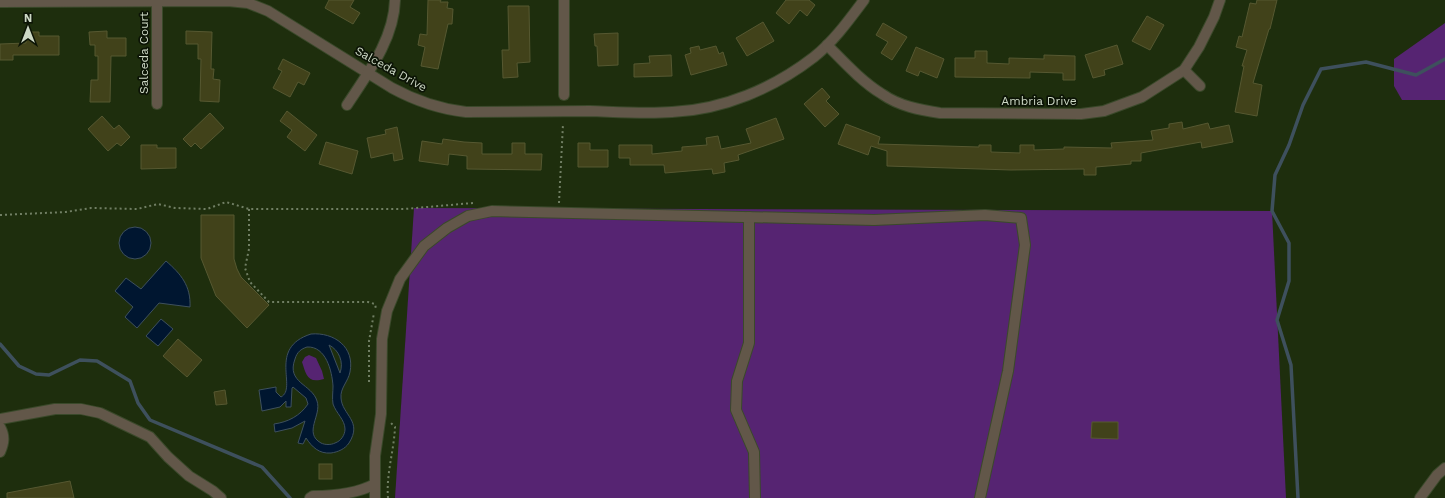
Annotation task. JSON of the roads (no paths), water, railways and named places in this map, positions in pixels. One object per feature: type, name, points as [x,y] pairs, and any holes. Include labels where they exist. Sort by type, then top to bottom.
[{"type":"street","points":[[347,105],[368,73],[387,39],[392,25],[395,0]]},
{"type":"street","points":[[564,0],[564,95]]},
{"type":"street","name":"Salceda Drive","points":[[0,2],[228,1],[248,3],[268,11],[409,97],[446,110],[466,112],[673,112],[724,104],[746,96],[768,85],[814,57],[849,21],[864,0]]},
{"type":"street","name":"Ambria Drive","points":[[827,45],[868,84],[883,95],[902,104],[921,110],[940,113],[1081,114],[1104,111],[1142,97],[1184,70],[1202,41],[1214,17],[1220,0]]},
{"type":"street","name":"Salceda Court","points":[[157,1],[157,104]]},
{"type":"street","points":[[1184,70],[1200,86]]},
{"type":"street","points":[[375,498],[375,456],[380,418],[382,339],[387,311],[400,279],[424,246],[447,228],[468,216],[492,211],[874,220],[985,215],[1021,218],[1025,245],[1008,371],[980,498]]},
{"type":"street","points":[[749,217],[749,343],[737,381],[736,410],[754,452],[756,498]]},
{"type":"street","points":[[0,419],[55,409],[80,409],[100,413],[150,437],[168,457],[189,476],[213,491],[221,498]]},
{"type":"street","points":[[0,427],[3,435],[3,445],[0,452]]},
{"type":"street","points":[[1420,498],[1436,475],[1445,468]]},
{"type":"street","points":[[310,498],[313,496],[334,496],[367,488],[375,484]]},
{"type":"water","points":[[132,227],[138,227],[148,234],[151,243],[150,249],[144,256],[138,259],[132,259],[122,252],[119,246],[119,240],[126,230]]},
{"type":"water","points":[[166,261],[184,281],[189,293],[190,307],[159,303],[137,328],[125,317],[133,307],[115,291],[126,278],[141,289]]},
{"type":"water","points":[[161,319],[173,329],[158,346],[146,336]]},
{"type":"water","points":[[311,334],[328,336],[341,343],[346,348],[349,355],[351,363],[350,372],[342,391],[341,398],[342,404],[351,419],[354,429],[349,443],[339,451],[327,453],[319,451],[313,447],[306,438],[303,444],[298,443],[305,421],[292,428],[275,432],[274,424],[293,418],[308,404],[306,398],[293,387],[291,407],[286,407],[286,401],[280,407],[262,411],[259,390],[276,387],[276,392],[281,397],[285,392],[287,385],[287,358],[290,348],[298,340]],"holes":[[[329,345],[336,350],[340,357],[340,373]],[[307,347],[314,348],[319,351],[327,360],[333,386],[333,404],[345,426],[345,431],[342,438],[332,444],[321,443],[313,434],[318,406],[317,401],[314,395],[301,383],[294,373],[293,367],[297,354]]]},
{"type":"waterway","points":[[1298,498],[1291,365],[1277,320],[1289,281],[1289,243],[1272,211],[1275,175],[1289,145],[1303,105],[1321,69],[1366,62],[1416,75],[1445,59]]},
{"type":"waterway","points":[[0,344],[19,366],[36,374],[49,375],[80,360],[97,361],[130,381],[138,403],[150,420],[262,467],[290,498]]}]
